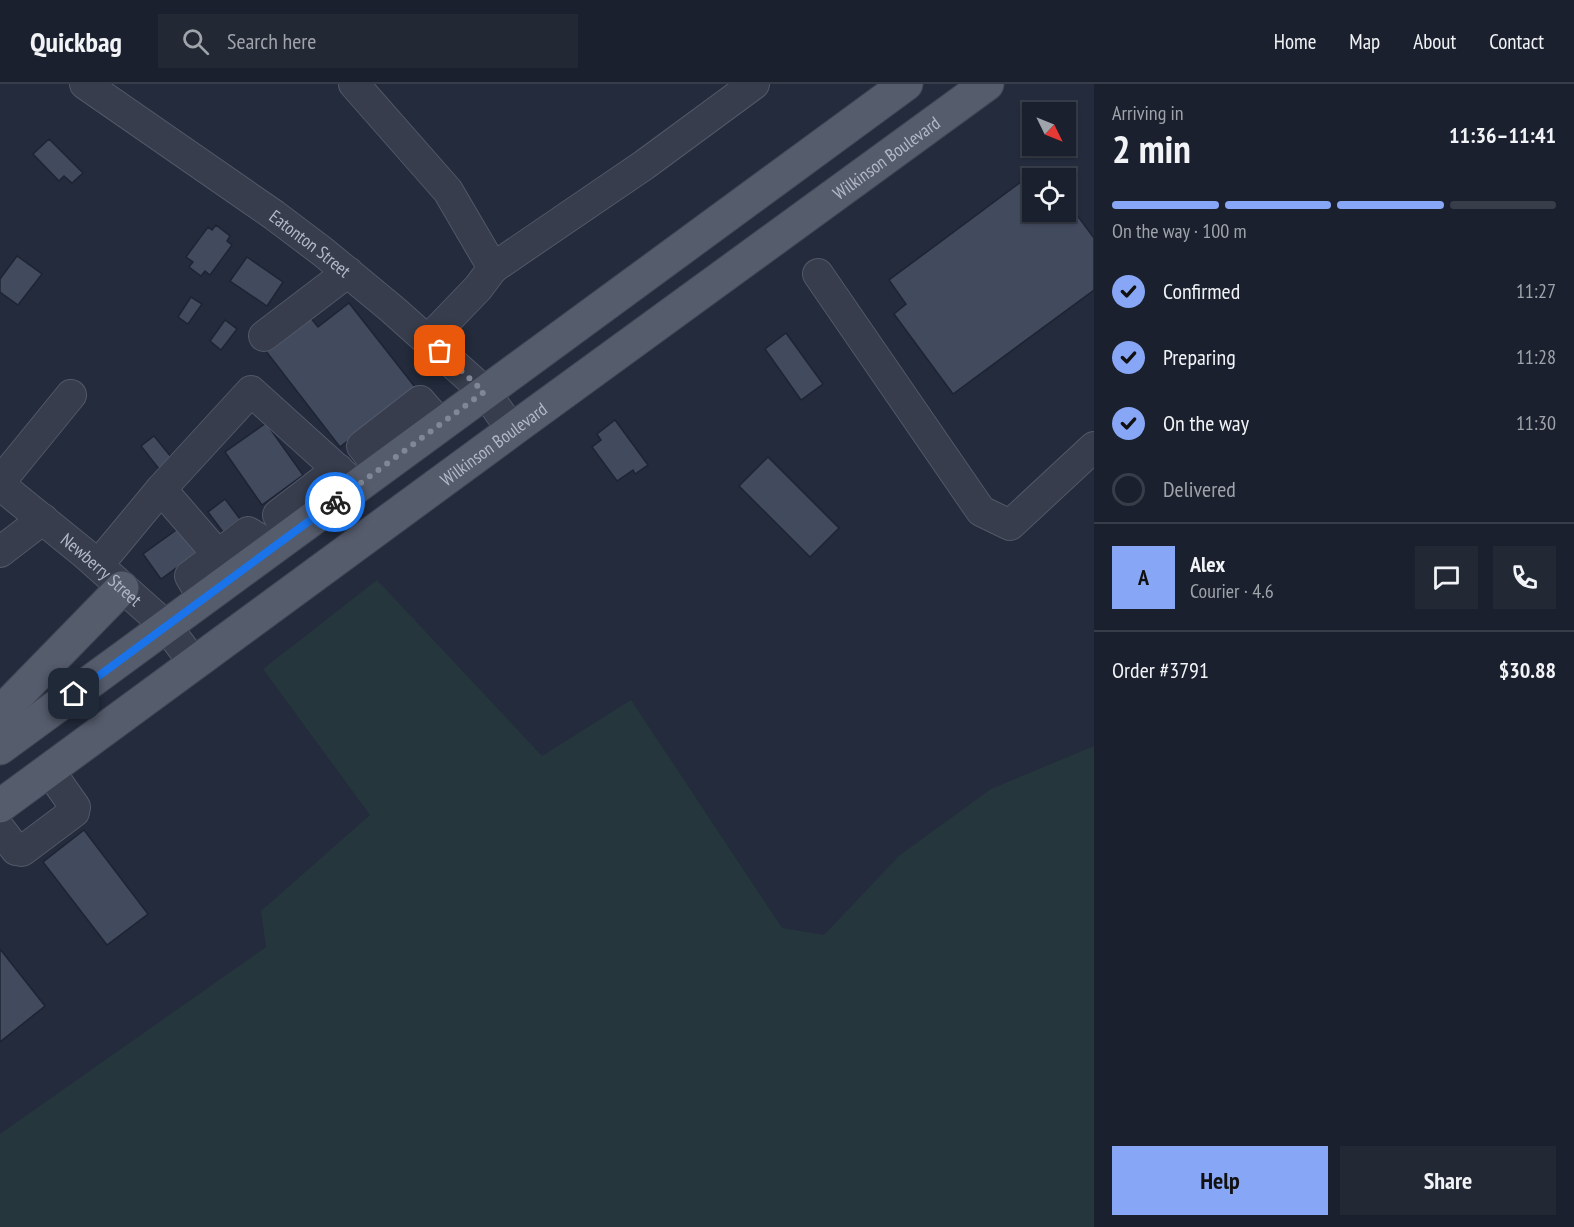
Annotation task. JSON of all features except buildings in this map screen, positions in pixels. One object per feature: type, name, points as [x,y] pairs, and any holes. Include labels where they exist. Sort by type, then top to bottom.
[{"type":"main road","points":[[0,748],[203,598],[227,564],[281,541],[358,475],[441,424],[906,84]]},
{"type":"main road","name":"Wilkinson Boulevard","points":[[0,806],[512,429],[987,84]]},
{"type":"main road","points":[[0,713],[122,588]]},
{"type":"street","name":"Eatonton Street","points":[[85,84],[274,215],[348,272],[428,340],[484,392],[512,429]]},
{"type":"street","points":[[354,84],[448,191],[493,268]]},
{"type":"street","points":[[428,340],[478,288],[493,268],[645,165],[754,84]]},
{"type":"street","points":[[264,336],[348,272]]},
{"type":"street","points":[[818,274],[981,511],[1010,525],[1094,447]]},
{"type":"street","points":[[98,565],[161,489],[251,391],[358,475]]},
{"type":"street","points":[[0,483],[71,395]]},
{"type":"street","name":"Newberry Street","points":[[0,483],[98,565],[166,626],[194,663]]},
{"type":"street","points":[[161,489],[227,564]]},
{"type":"street","points":[[0,552],[43,519]]},
{"type":"street","points":[[0,829],[16,850],[22,851],[74,812],[75,807],[49,770]]},
{"type":"shaded area","points":[[377,580],[542,756],[631,700],[782,928],[824,935],[900,855],[991,789],[1094,746],[1094,1227],[0,1227],[0,1134],[266,947],[261,911],[370,815],[263,669]]},
{"type":"way so far","points":[[335,502],[484,392],[440,351]]},
{"type":"route","points":[[74,694],[335,502]]}]
